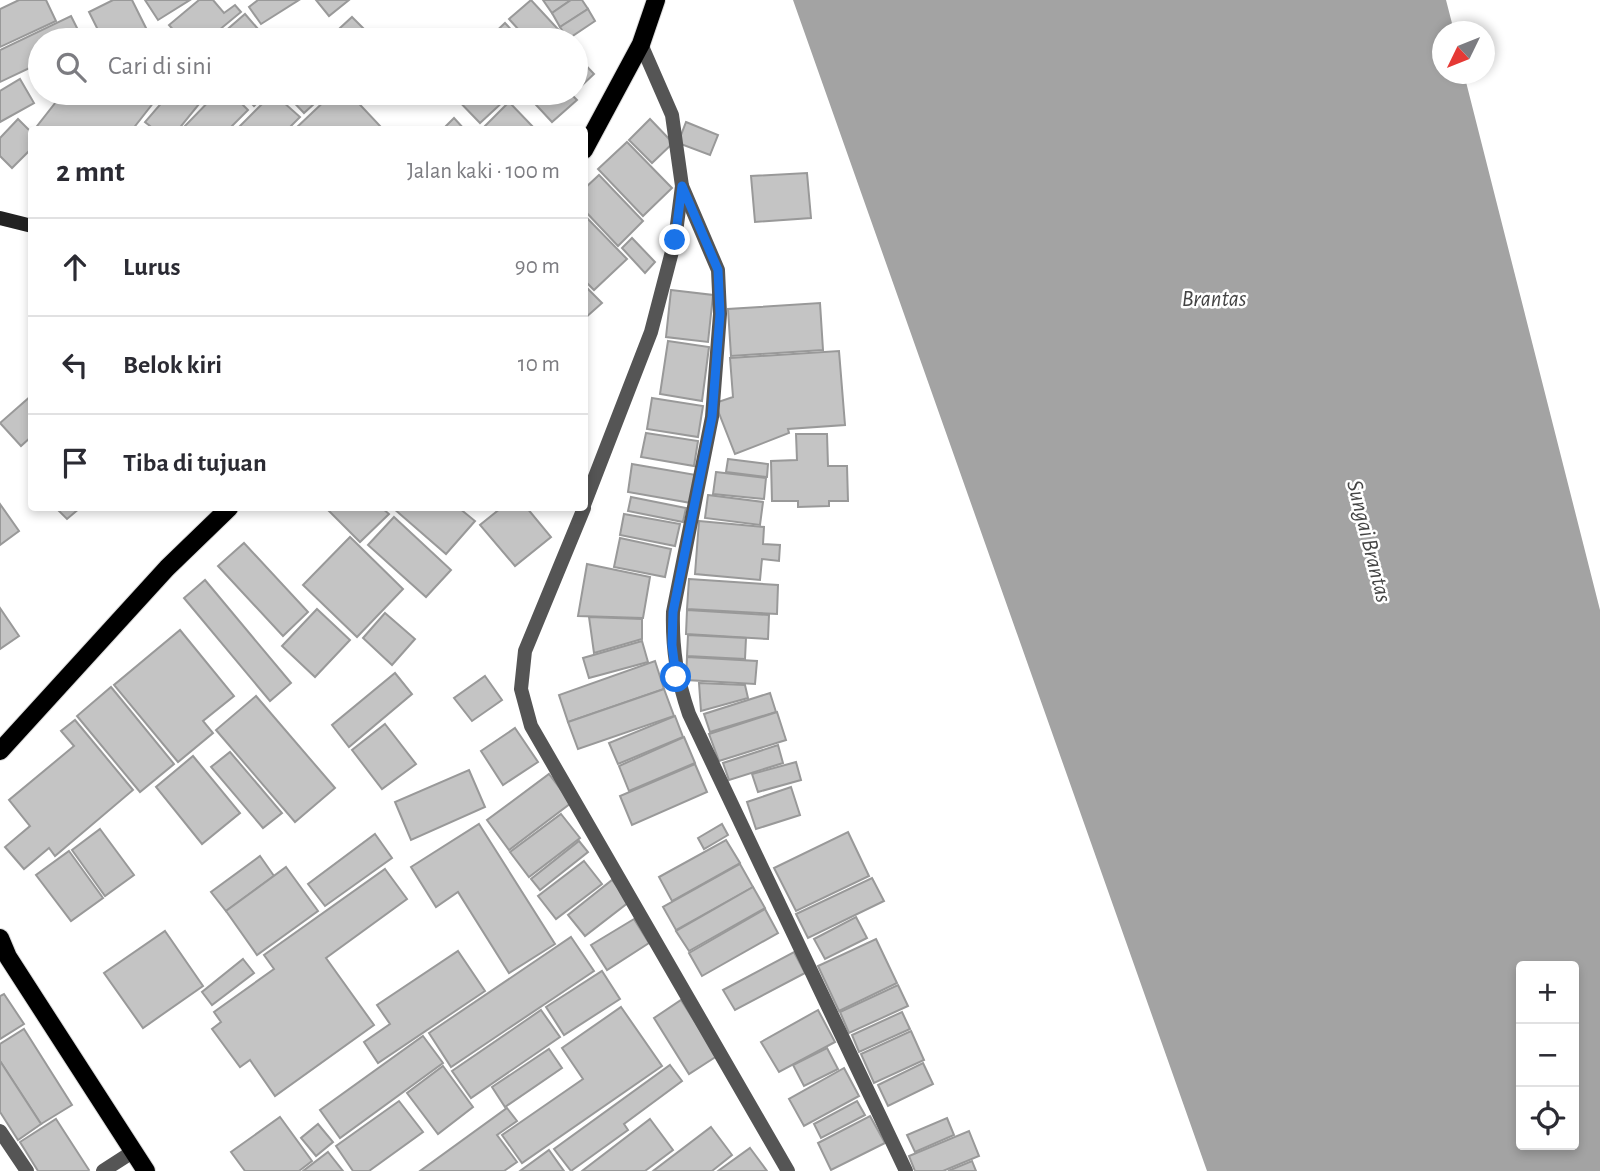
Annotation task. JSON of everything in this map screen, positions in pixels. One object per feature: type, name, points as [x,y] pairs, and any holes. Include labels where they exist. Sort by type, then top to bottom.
[{"type":"main road","points":[[588,143],[641,44],[656,0]]},
{"type":"main road","points":[[0,218],[28,225]]},
{"type":"main road","points":[[0,751],[167,568],[226,511]]},
{"type":"main road","points":[[0,938],[8,957],[146,1171]]},
{"type":"street","points":[[641,44],[672,115],[682,186],[718,270],[720,314],[712,417],[673,612],[672,645],[676,677],[689,714],[906,1171]]},
{"type":"street","points":[[588,496],[651,332],[675,240],[682,186]]},
{"type":"street","points":[[582,511],[525,651],[522,689],[531,726],[788,1171]]},
{"type":"street","points":[[0,1131],[27,1171]]},
{"type":"street","points":[[103,1171],[134,1151]]},
{"type":"water","name":"Brantas","points":[[793,0],[1446,0],[1451,21],[1432,21],[1432,84],[1467,84],[1600,610],[1600,1171],[1207,1171]]},
{"type":"building","points":[[19,0],[46,0],[56,21],[41,28],[28,28],[28,34],[0,47],[0,9]]},
{"type":"building","points":[[113,0],[132,0],[146,28],[97,28],[89,12]]},
{"type":"building","points":[[145,0],[190,0],[158,20]]},
{"type":"building","points":[[199,0],[213,0],[224,13],[235,5],[241,12],[222,28],[172,28],[169,25]]},
{"type":"building","points":[[258,0],[299,0],[261,24],[249,7]]},
{"type":"building","points":[[316,0],[349,0],[329,16]]},
{"type":"building","points":[[531,0],[557,28],[517,28],[509,19]]},
{"type":"building","points":[[543,0],[571,0],[552,13]]},
{"type":"building","points":[[571,0],[582,0],[588,9],[560,27],[552,13]]},
{"type":"building","points":[[588,9],[595,21],[584,28],[560,27]]},
{"type":"building","points":[[245,14],[257,28],[229,28]]},
{"type":"building","points":[[71,16],[77,28],[46,28]]},
{"type":"building","points":[[352,17],[363,28],[340,28]]},
{"type":"building","points":[[28,37],[28,69],[0,82],[0,50]]},
{"type":"building","points":[[588,68],[594,74],[588,80]]},
{"type":"building","points":[[20,79],[28,93],[28,105],[30,105],[0,122],[0,91]]},
{"type":"building","points":[[54,105],[152,105],[135,126],[37,126]]},
{"type":"building","points":[[160,105],[198,105],[181,126],[150,126],[145,122]]},
{"type":"building","points":[[205,105],[243,105],[248,110],[232,126],[185,126]]},
{"type":"building","points":[[261,105],[286,105],[300,117],[291,126],[240,126]]},
{"type":"building","points":[[296,105],[313,105],[304,113]]},
{"type":"building","points":[[320,105],[360,105],[380,126],[298,126]]},
{"type":"building","points":[[463,105],[500,105],[480,123]]},
{"type":"building","points":[[506,105],[512,105],[532,126],[485,126]]},
{"type":"building","points":[[536,105],[571,105],[552,122]]},
{"type":"building","points":[[454,118],[461,126],[446,126]]},
{"type":"building","points":[[18,119],[28,129],[28,152],[12,168],[0,156],[0,138]]},
{"type":"building","points":[[650,119],[673,143],[652,163],[629,140]]},
{"type":"building","points":[[686,122],[718,135],[710,155],[678,143]]},
{"type":"building","points":[[627,142],[672,188],[643,216],[598,169]]},
{"type":"building","points":[[807,173],[811,218],[755,222],[751,176]]},
{"type":"building","points":[[599,175],[643,221],[618,246],[588,214],[588,185]]},
{"type":"building","points":[[588,219],[627,259],[594,290],[588,284]]},
{"type":"building","points":[[632,238],[655,262],[645,273],[622,248]]},
{"type":"building","points":[[588,289],[602,303],[588,315]]},
{"type":"building","points":[[671,290],[713,295],[708,342],[666,337]]},
{"type":"building","points":[[820,303],[823,350],[731,356],[728,309]]},
{"type":"building","points":[[668,341],[709,347],[702,401],[660,394]]},
{"type":"building","points":[[839,351],[845,425],[788,429],[789,433],[735,454],[715,403],[733,397],[730,358]]},
{"type":"building","points":[[28,398],[28,440],[21,446],[0,423]]},
{"type":"building","points":[[652,398],[703,406],[698,437],[647,429]]},
{"type":"building","points":[[646,433],[698,441],[694,466],[641,457]]},
{"type":"building","points":[[796,434],[827,434],[828,466],[847,466],[848,501],[829,501],[829,506],[798,507],[798,501],[772,501],[771,461],[797,460]]},
{"type":"building","points":[[728,459],[768,464],[767,477],[726,472]]},
{"type":"building","points":[[632,464],[696,475],[691,503],[628,492]]},
{"type":"building","points":[[716,472],[766,478],[764,499],[713,494]]},
{"type":"building","points":[[708,495],[763,502],[760,525],[705,518]]},
{"type":"building","points":[[631,497],[686,508],[683,522],[628,511]]},
{"type":"building","points":[[0,504],[19,531],[0,545]]},
{"type":"building","points":[[59,511],[76,511],[67,519]]},
{"type":"building","points":[[329,511],[386,511],[389,514],[360,542]]},
{"type":"building","points":[[396,511],[463,511],[475,521],[446,554]]},
{"type":"building","points":[[497,511],[529,511],[551,537],[515,566],[480,525]]},
{"type":"building","points":[[624,514],[680,524],[675,546],[620,535]]},
{"type":"building","points":[[394,517],[451,570],[426,597],[368,545]]},
{"type":"building","points":[[699,521],[764,527],[763,544],[780,545],[779,561],[762,559],[760,580],[695,574]]},
{"type":"building","points":[[350,537],[403,589],[357,637],[303,585]]},
{"type":"building","points":[[620,538],[671,549],[665,577],[614,567]]},
{"type":"building","points":[[244,543],[308,612],[283,636],[218,566]]},
{"type":"building","points":[[587,564],[650,577],[643,618],[578,616]]},
{"type":"building","points":[[689,579],[778,585],[777,614],[687,609]]},
{"type":"building","points":[[205,580],[291,683],[270,701],[184,598]]},
{"type":"building","points":[[0,608],[19,636],[0,649]]},
{"type":"building","points":[[317,609],[350,640],[315,677],[282,646]]},
{"type":"building","points":[[687,610],[769,615],[768,639],[686,634]]},
{"type":"building","points":[[385,613],[415,639],[392,665],[363,638]]},
{"type":"building","points":[[589,617],[642,619],[642,639],[594,653]]},
{"type":"building","points":[[180,630],[234,696],[203,721],[213,733],[178,762],[114,685]]},
{"type":"building","points":[[688,635],[746,638],[745,659],[687,656]]},
{"type":"building","points":[[642,641],[648,662],[589,678],[583,658]]},
{"type":"building","points":[[687,657],[757,661],[755,684],[686,680]]},
{"type":"building","points":[[655,661],[664,689],[568,722],[559,695]]},
{"type":"building","points":[[395,673],[412,694],[349,747],[332,725]]},
{"type":"building","points":[[485,676],[502,700],[472,721],[454,698]]},
{"type":"building","points":[[699,683],[745,685],[748,698],[701,711]]},
{"type":"building","points":[[111,687],[174,764],[140,792],[77,716]]},
{"type":"building","points":[[664,689],[674,716],[578,749],[568,722]]},
{"type":"building","points":[[770,693],[776,712],[710,732],[704,714]]},
{"type":"building","points":[[256,696],[335,788],[295,822],[216,730]]},
{"type":"building","points":[[777,712],[786,740],[719,761],[709,734]]},
{"type":"building","points":[[675,716],[683,737],[618,764],[609,743]]},
{"type":"building","points":[[75,720],[133,790],[55,856],[49,848],[24,869],[5,847],[30,826],[9,800],[74,746],[61,731]]},
{"type":"building","points":[[385,724],[416,764],[382,789],[352,750]]},
{"type":"building","points":[[515,728],[538,762],[503,785],[481,751]]},
{"type":"building","points":[[684,737],[695,763],[629,791],[619,766]]},
{"type":"building","points":[[778,745],[783,763],[729,780],[723,763]]},
{"type":"building","points":[[230,752],[282,813],[263,828],[211,767]]},
{"type":"building","points":[[193,756],[240,813],[202,844],[156,787]]},
{"type":"building","points":[[796,762],[801,780],[758,792],[752,774]]},
{"type":"building","points":[[695,764],[707,792],[632,825],[620,796]]},
{"type":"building","points":[[469,770],[485,807],[411,840],[395,802]]},
{"type":"building","points":[[549,774],[571,803],[509,850],[487,820]]},
{"type":"building","points":[[791,787],[800,815],[756,829],[747,802]]},
{"type":"building","points":[[561,814],[580,838],[529,877],[510,852]]},
{"type":"building","points":[[479,824],[555,944],[509,973],[458,892],[436,907],[411,867]]},
{"type":"building","points":[[722,824],[728,835],[704,849],[698,838]]},
{"type":"building","points":[[100,829],[134,875],[105,896],[72,850]]},
{"type":"building","points":[[848,832],[869,876],[796,911],[774,868]]},
{"type":"building","points":[[375,834],[392,858],[325,906],[308,884]]},
{"type":"building","points":[[726,840],[740,863],[672,901],[659,877]]},
{"type":"building","points":[[579,841],[588,852],[540,890],[531,879]]},
{"type":"building","points":[[69,851],[103,898],[71,921],[36,875]]},
{"type":"building","points":[[260,856],[274,876],[226,911],[211,892]]},
{"type":"building","points":[[584,861],[602,884],[556,919],[538,896]]},
{"type":"building","points":[[740,864],[753,887],[676,930],[663,907]]},
{"type":"building","points":[[286,867],[318,911],[257,955],[226,911]]},
{"type":"building","points":[[385,869],[407,899],[326,958],[374,1025],[275,1096],[250,1060],[240,1067],[212,1029],[221,1022],[214,1012],[274,969],[264,955]]},
{"type":"building","points":[[872,878],[884,901],[808,938],[796,914]]},
{"type":"building","points":[[612,880],[629,902],[585,936],[568,915]]},
{"type":"building","points":[[753,887],[765,908],[689,951],[676,931]]},
{"type":"building","points":[[765,909],[778,933],[702,976],[689,953]]},
{"type":"building","points":[[856,917],[867,938],[825,959],[814,939]]},
{"type":"building","points":[[634,919],[649,943],[607,970],[591,945]]},
{"type":"building","points":[[165,931],[203,986],[143,1028],[104,973]]},
{"type":"building","points":[[571,937],[594,971],[451,1067],[429,1033]]},
{"type":"building","points":[[876,939],[897,983],[839,1011],[818,966]]},
{"type":"building","points":[[458,951],[485,991],[378,1063],[364,1042],[390,1024],[377,1005]]},
{"type":"building","points":[[794,952],[805,973],[735,1010],[723,990]]},
{"type":"building","points":[[243,959],[254,973],[212,1005],[202,992]]},
{"type":"building","points":[[602,971],[620,999],[564,1035],[546,1007]]},
{"type":"building","points":[[898,985],[908,1006],[849,1033],[840,1012]]},
{"type":"building","points":[[4,994],[24,1024],[0,1039],[0,996]]},
{"type":"building","points":[[681,1000],[717,1056],[689,1074],[654,1018]]},
{"type":"building","points":[[621,1007],[662,1066],[522,1163],[502,1135],[583,1079],[562,1048]]},
{"type":"building","points":[[541,1010],[560,1037],[471,1098],[452,1071]]},
{"type":"building","points":[[818,1010],[835,1042],[779,1072],[761,1042]]},
{"type":"building","points":[[902,1012],[910,1029],[859,1052],[852,1035]]},
{"type":"building","points":[[24,1029],[72,1105],[41,1124],[0,1061],[0,1044]]},
{"type":"building","points":[[911,1031],[924,1060],[874,1083],[861,1054]]},
{"type":"building","points":[[423,1036],[443,1063],[340,1138],[320,1110]]},
{"type":"building","points":[[827,1048],[838,1069],[804,1086],[793,1065]]},
{"type":"building","points":[[549,1049],[562,1068],[505,1107],[492,1087]]},
{"type":"building","points":[[0,1061],[41,1124],[18,1140],[0,1112]]},
{"type":"building","points":[[923,1063],[933,1084],[888,1106],[878,1085]]},
{"type":"building","points":[[670,1065],[682,1081],[624,1124],[628,1130],[571,1171],[554,1149]]},
{"type":"building","points":[[443,1066],[473,1107],[438,1134],[407,1093]]},
{"type":"building","points":[[844,1068],[859,1096],[804,1126],[789,1099]]},
{"type":"building","points":[[399,1101],[423,1132],[369,1171],[353,1171],[336,1146]]},
{"type":"building","points":[[857,1101],[865,1115],[821,1138],[814,1124]]},
{"type":"building","points":[[507,1108],[517,1121],[497,1135],[517,1162],[504,1171],[420,1171]]},
{"type":"building","points":[[870,1116],[885,1143],[831,1170],[818,1143]]},
{"type":"building","points":[[280,1117],[312,1161],[299,1171],[245,1171],[231,1152]]},
{"type":"building","points":[[947,1118],[954,1135],[915,1152],[907,1135]]},
{"type":"building","points":[[56,1119],[88,1171],[38,1171],[20,1142]]},
{"type":"building","points":[[650,1119],[673,1150],[645,1171],[582,1171]]},
{"type":"building","points":[[318,1124],[333,1142],[316,1156],[301,1138]]},
{"type":"building","points":[[711,1127],[732,1155],[712,1171],[653,1171]]},
{"type":"building","points":[[969,1131],[979,1156],[943,1171],[915,1171],[909,1156]]},
{"type":"building","points":[[750,1148],[767,1171],[718,1171]]},
{"type":"building","points":[[549,1150],[564,1171],[520,1171]]},
{"type":"building","points":[[328,1152],[343,1171],[303,1171]]},
{"type":"building","points":[[972,1161],[976,1171],[948,1171]]},
{"type":"route","points":[[675,240],[682,186],[718,270],[720,314],[712,417],[673,612],[672,645],[676,677]]},
{"type":"water label","name":"Sungai Brantas","points":[[1370,541]]}]
